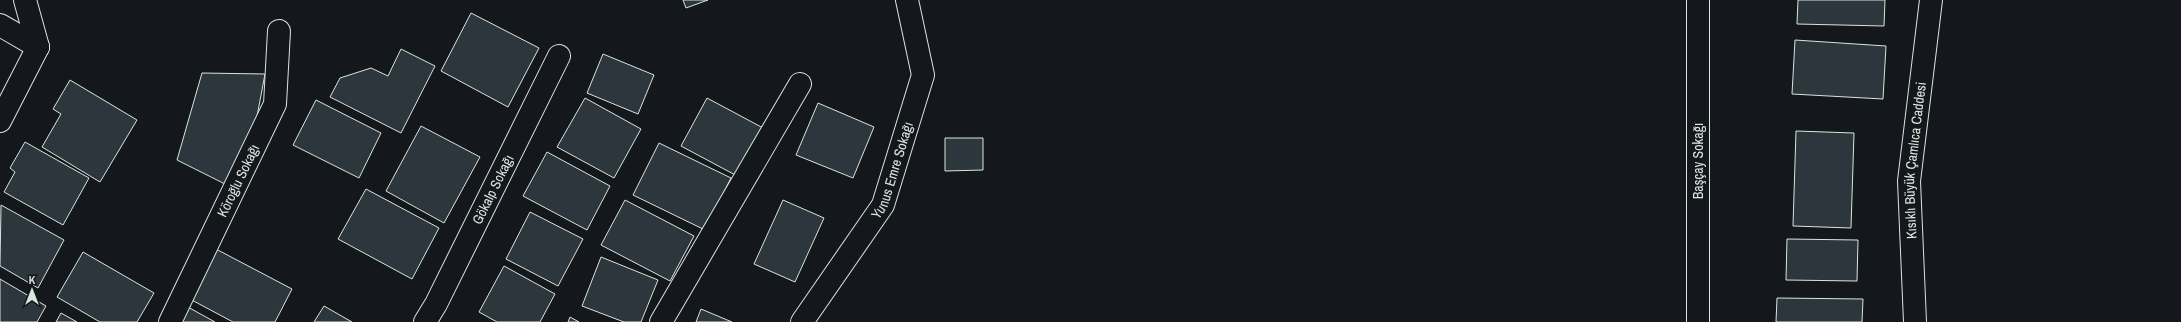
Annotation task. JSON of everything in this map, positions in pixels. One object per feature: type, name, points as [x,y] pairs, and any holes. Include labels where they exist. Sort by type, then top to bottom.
[{"type":"street","points":[[0,121],[38,47],[25,0]]},
{"type":"street","name":"Yunus Emre Sokağı","points":[[802,322],[883,205],[923,75],[907,0]]},
{"type":"street","name":"Başçay Sokağı","points":[[1698,0],[1698,322]]},
{"type":"street","name":"Kısıklı Büyük Çamlıca Caddesi","points":[[1915,322],[1909,181],[1931,0]]},
{"type":"street","points":[[0,25],[38,47]]},
{"type":"street","name":"Köroğlu Sokağı","points":[[170,322],[275,104],[279,31]]},
{"type":"street","name":"Gökalp Sokağı","points":[[425,322],[436,304],[559,56]]},
{"type":"street","points":[[661,322],[800,84]]},
{"type":"building","points":[[683,0],[708,0],[686,8]]},
{"type":"building","points":[[1798,0],[1885,0],[1884,26],[1797,24]]},
{"type":"building","points":[[471,13],[539,48],[508,107],[441,71]]},
{"type":"building","points":[[1795,40],[1886,46],[1883,99],[1792,94]]},
{"type":"building","points":[[401,49],[435,66],[401,133],[330,97],[340,78],[371,68],[388,76]]},
{"type":"building","points":[[603,54],[654,75],[638,114],[587,93]]},
{"type":"building","points":[[202,73],[265,74],[252,143],[229,186],[177,160]]},
{"type":"building","points":[[70,80],[137,120],[100,182],[42,147],[61,114],[53,109]]},
{"type":"building","points":[[585,98],[641,129],[614,178],[557,147]]},
{"type":"building","points":[[707,98],[765,129],[739,177],[681,146]]},
{"type":"building","points":[[316,100],[381,133],[359,178],[293,145]]},
{"type":"building","points":[[818,103],[874,127],[853,178],[796,155]]},
{"type":"building","points":[[421,126],[480,157],[444,223],[386,191]]},
{"type":"building","points":[[1796,131],[1854,133],[1851,228],[1793,226]]},
{"type":"building","points":[[945,138],[983,138],[983,170],[945,171]]},
{"type":"building","points":[[25,142],[89,178],[63,225],[4,192],[15,172],[10,168]]},
{"type":"building","points":[[659,143],[731,178],[705,230],[633,195]]},
{"type":"building","points":[[547,152],[610,186],[587,230],[523,196]]},
{"type":"building","points":[[366,189],[439,228],[412,279],[338,239]]},
{"type":"building","points":[[625,200],[694,236],[670,281],[601,245]]},
{"type":"building","points":[[783,200],[824,218],[795,282],[754,264]]},
{"type":"building","points":[[1,205],[64,240],[38,288],[0,266]]},
{"type":"building","points":[[530,212],[583,239],[558,286],[506,259]]},
{"type":"building","points":[[1787,239],[1858,240],[1857,281],[1786,280]]},
{"type":"building","points":[[214,248],[292,289],[275,322],[233,322],[188,298]]},
{"type":"building","points":[[83,252],[154,293],[137,322],[100,322],[57,297]]},
{"type":"building","points":[[601,257],[658,280],[641,322],[624,322],[582,306]]},
{"type":"building","points":[[504,266],[555,294],[540,322],[497,322],[479,312]]},
{"type":"building","points":[[0,279],[46,306],[37,322],[0,322]]},
{"type":"building","points":[[1777,298],[1863,299],[1862,322],[1776,322]]},
{"type":"building","points":[[186,306],[215,322],[177,322]]},
{"type":"building","points":[[324,306],[352,322],[314,322]]},
{"type":"building","points":[[701,309],[732,322],[696,322]]},
{"type":"building","points":[[61,313],[77,322],[56,322]]},
{"type":"building","points":[[570,317],[579,322],[568,322]]}]
